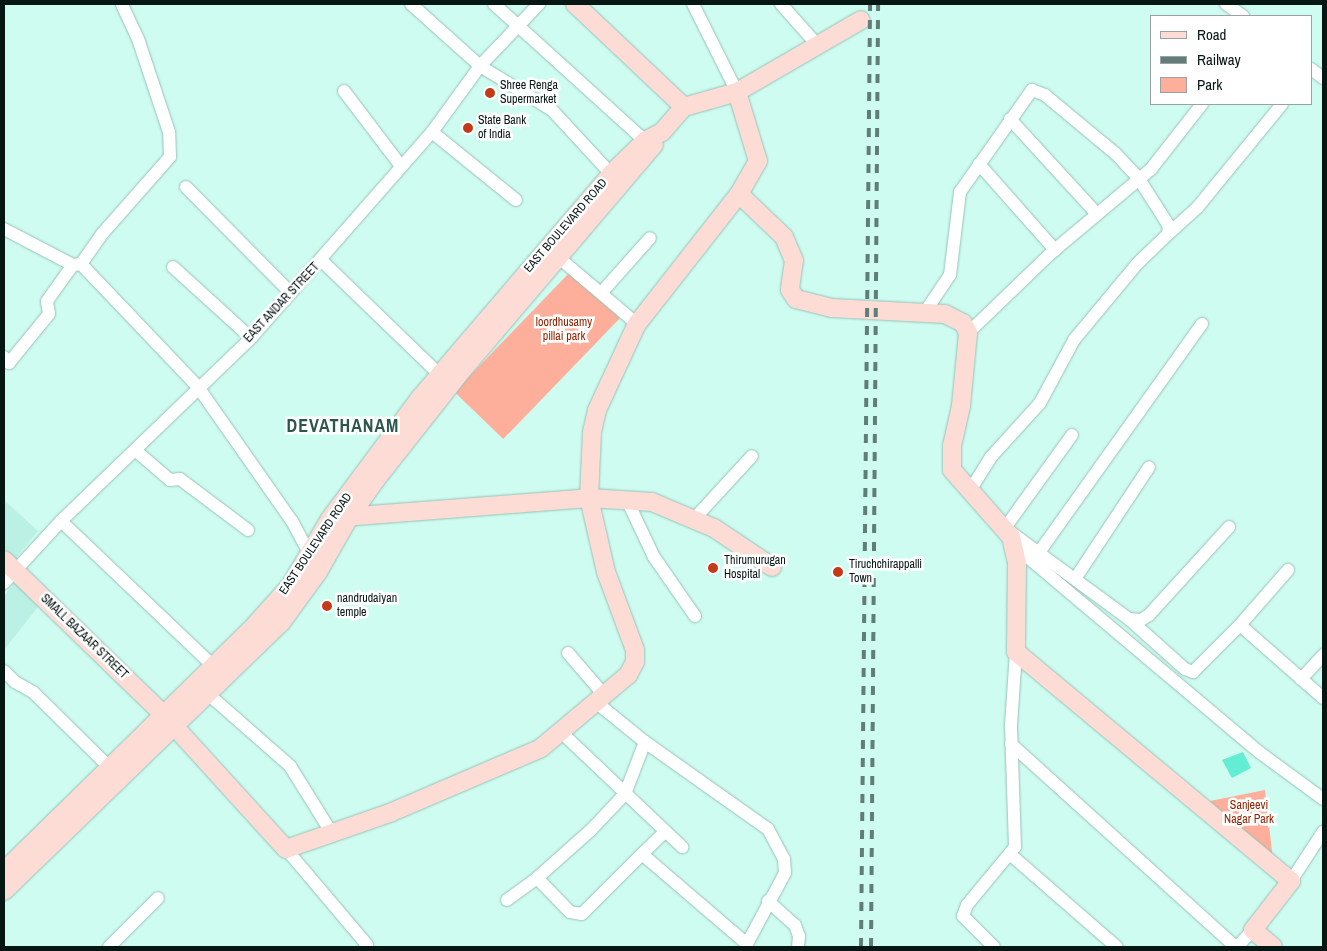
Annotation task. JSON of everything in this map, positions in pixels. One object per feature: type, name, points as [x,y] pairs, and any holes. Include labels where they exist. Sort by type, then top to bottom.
[{"type":"street","points":[[4,357],[9,363],[49,314],[47,301],[171,153],[169,132],[138,39],[122,4]]},
{"type":"street","points":[[411,4],[480,66],[549,107],[611,174]]},
{"type":"street","points":[[494,4],[645,142]]},
{"type":"street","name":"EAST ANDAR STREET","points":[[4,583],[9,564],[61,521],[251,338],[322,261],[401,166],[432,132],[480,66],[539,4]]},
{"type":"street","points":[[575,4],[684,107],[738,92],[819,47],[861,20]]},
{"type":"street","points":[[367,947],[286,849],[333,835],[541,748],[562,733],[628,675],[636,653],[606,572],[589,498],[594,420],[637,324],[738,194],[758,161],[738,92],[693,4]]},
{"type":"street","points":[[782,4],[819,47]]},
{"type":"street","points":[[1226,4],[1242,15]]},
{"type":"street","points":[[1312,69],[1323,78]]},
{"type":"street","points":[[926,312],[950,275],[960,192],[1032,90],[1038,90],[1090,129],[1139,179],[1169,226],[1168,234]]},
{"type":"street","points":[[344,91],[401,166]]},
{"type":"street","points":[[968,333],[1055,250],[1151,169],[1201,105]]},
{"type":"street","points":[[970,491],[990,457],[1040,404],[1074,340],[1137,264],[1197,208],[1281,105]]},
{"type":"street","name":"EAST BOULEVARD ROAD","points":[[4,871],[110,768],[168,720],[213,666],[290,586],[330,519],[440,375],[611,174],[645,142],[662,132],[684,107]]},
{"type":"street","points":[[1010,119],[1097,214]]},
{"type":"street","points":[[432,132],[516,200]]},
{"type":"street","points":[[4,891],[168,720],[207,692],[280,623],[318,572],[350,516],[464,368],[648,154],[662,132]]},
{"type":"street","points":[[979,164],[1055,250]]},
{"type":"street","points":[[186,187],[291,293]]},
{"type":"street","points":[[738,194],[784,238],[794,260],[790,290],[799,301],[832,308],[926,312],[955,317],[963,323],[968,333],[962,406],[951,459],[952,470],[1005,528],[1040,551],[1130,619],[1190,672],[1201,666],[1288,570]]},
{"type":"street","points":[[4,229],[77,264],[198,387],[292,521],[309,553]]},
{"type":"street","points":[[602,292],[650,238]]},
{"type":"street","points":[[558,257],[602,292],[637,324]]},
{"type":"street","points":[[322,261],[440,375]]},
{"type":"street","points":[[173,267],[251,338]]},
{"type":"street","points":[[1040,551],[1202,324]]},
{"type":"street","points":[[1005,528],[1072,436]]},
{"type":"street","points":[[135,450],[170,480],[180,479],[248,530]]},
{"type":"street","points":[[695,518],[752,456]]},
{"type":"street","points":[[1075,579],[1149,467]]},
{"type":"street","points":[[330,519],[589,498],[660,503],[695,518],[772,567]]},
{"type":"street","points":[[627,500],[654,556],[695,616]]},
{"type":"street","points":[[61,521],[213,666]]},
{"type":"street","points":[[1130,619],[1141,620],[1149,615],[1229,527]]},
{"type":"street","points":[[994,947],[966,923],[964,910],[1011,855],[1016,843],[1010,744],[1016,652],[1017,564],[1012,544],[1005,528]]},
{"type":"street","points":[[1012,544],[1259,752],[1323,798]]},
{"type":"street","name":"SMALL BAZAAR STREET","points":[[9,564],[168,720],[286,849]]},
{"type":"street","points":[[1240,625],[1323,698]]},
{"type":"street","points":[[1016,652],[1291,881]]},
{"type":"street","points":[[568,653],[601,700],[645,742],[768,829],[784,859],[785,873],[768,901],[746,945],[642,854]]},
{"type":"street","points":[[1301,679],[1323,656]]},
{"type":"street","points":[[4,671],[15,682],[33,692],[110,768]]},
{"type":"street","points":[[207,692],[290,766],[333,835]]},
{"type":"street","points":[[562,733],[682,847]]},
{"type":"street","points":[[507,900],[537,878],[590,831],[625,794],[645,742]]},
{"type":"street","points":[[1010,744],[1237,947],[1253,930],[1291,881],[1323,832]]},
{"type":"street","points":[[537,878],[570,912],[582,914],[665,832]]},
{"type":"street","points":[[1011,855],[1117,947]]},
{"type":"street","points":[[109,947],[158,898]]},
{"type":"street","points":[[768,901],[796,925],[800,936],[798,947]]},
{"type":"street","points":[[1253,930],[1273,947]]},
{"type":"shaded area","points":[[4,500],[38,531],[15,559],[4,548]]},
{"type":"shaded area","points":[[15,582],[38,607],[4,650],[4,596]]},
{"type":"shaded area","points":[[1243,752],[1251,768],[1232,778],[1222,760]]},
{"type":"green space","name":"loordhusamy pillai park","points":[[571,271],[620,318],[503,439],[454,392]]},
{"type":"green space","name":"Sanjeevi Nagar Park","points":[[1265,790],[1273,860],[1210,801]]},
{"type":"railway","points":[[861,947],[870,4]]},
{"type":"railway","points":[[871,947],[878,4]]},
{"type":"place","name":"Shree Renga Supermarket","points":[[490,93]]},
{"type":"place","name":"State Bank of India","points":[[468,128]]},
{"type":"place","name":"Thirumurugan Hospital","points":[[713,568]]},
{"type":"place","name":"Tiruchchirappalli Town","points":[[838,572]]},
{"type":"place","name":"nandrudaiyan temple","points":[[327,606]]},
{"type":"district","name":"DEVATHANAM","points":[[343,426]]}]
